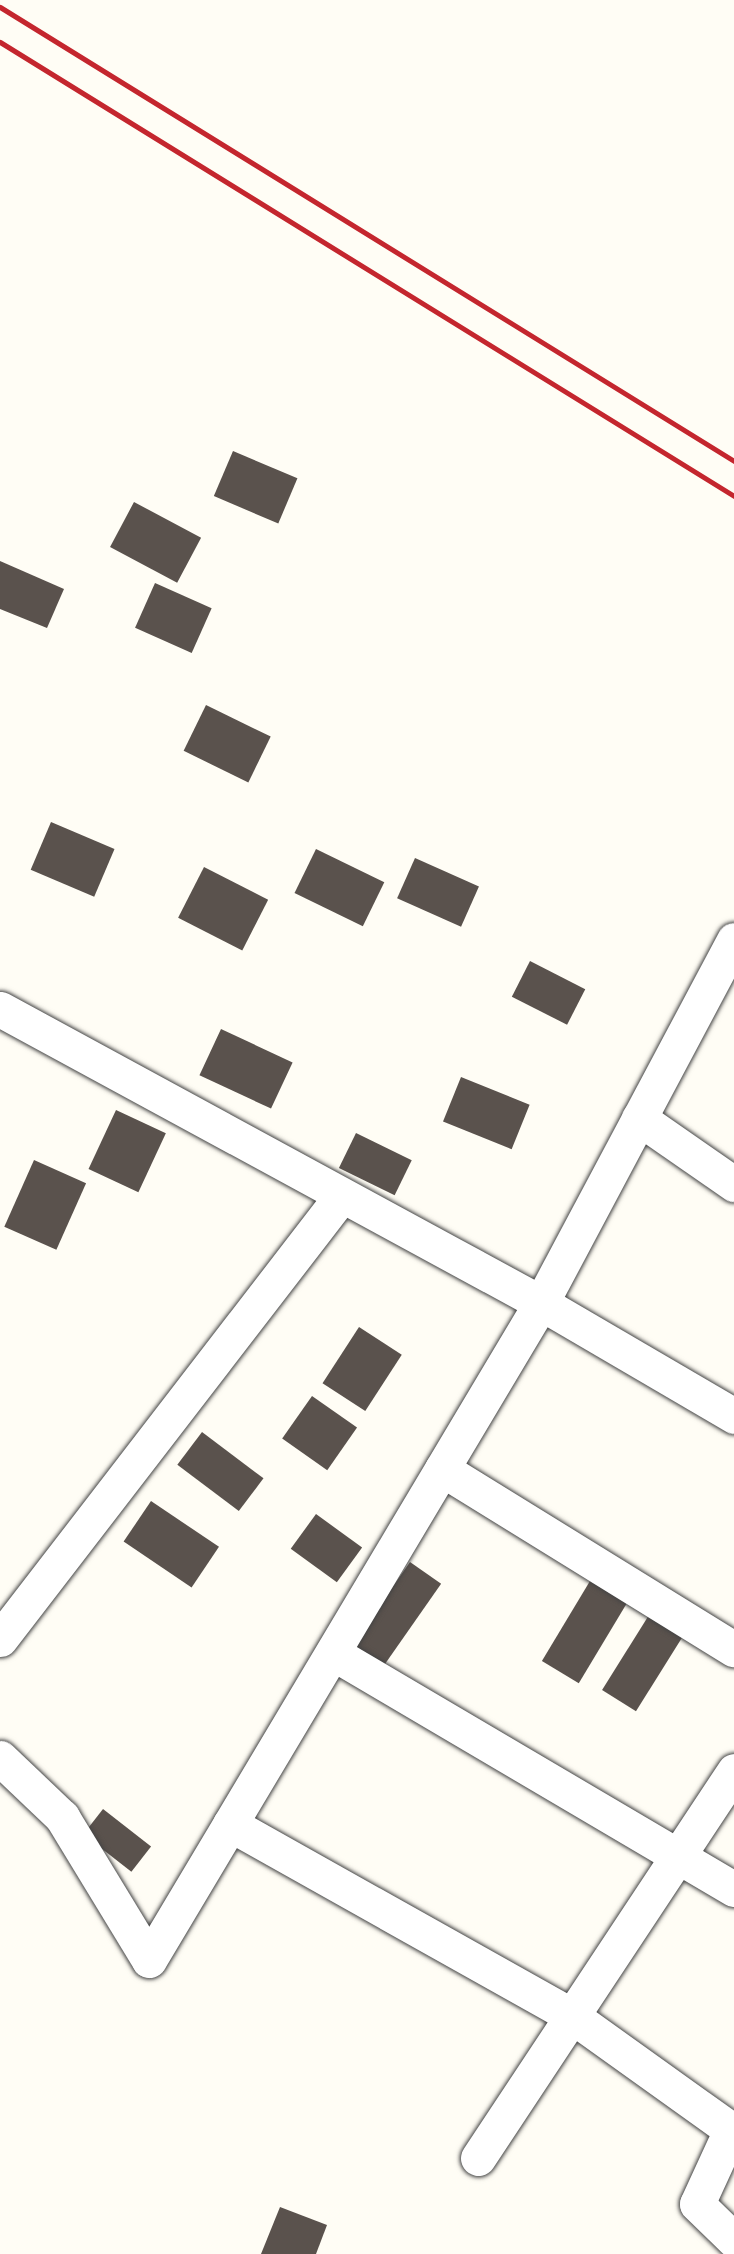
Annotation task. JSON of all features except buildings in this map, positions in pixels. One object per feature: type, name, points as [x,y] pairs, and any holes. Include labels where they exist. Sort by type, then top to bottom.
[{"type":"street","points":[[0,1758],[62,1817],[149,1960],[541,1303],[731,952]]},
{"type":"street","points":[[0,1009],[541,1303],[734,1416]]},
{"type":"street","points":[[639,1118],[734,1184]]},
{"type":"street","points":[[0,1639],[342,1195]]},
{"type":"street","points":[[442,1469],[734,1649]]},
{"type":"street","points":[[333,1653],[734,1889]]},
{"type":"street","points":[[478,2158],[734,1771]]},
{"type":"street","points":[[230,1824],[572,2016],[731,2130],[697,2204],[734,2240]]},
{"type":"railway","points":[[0,7],[734,461]]},
{"type":"railway","points":[[0,42],[734,496]]}]
